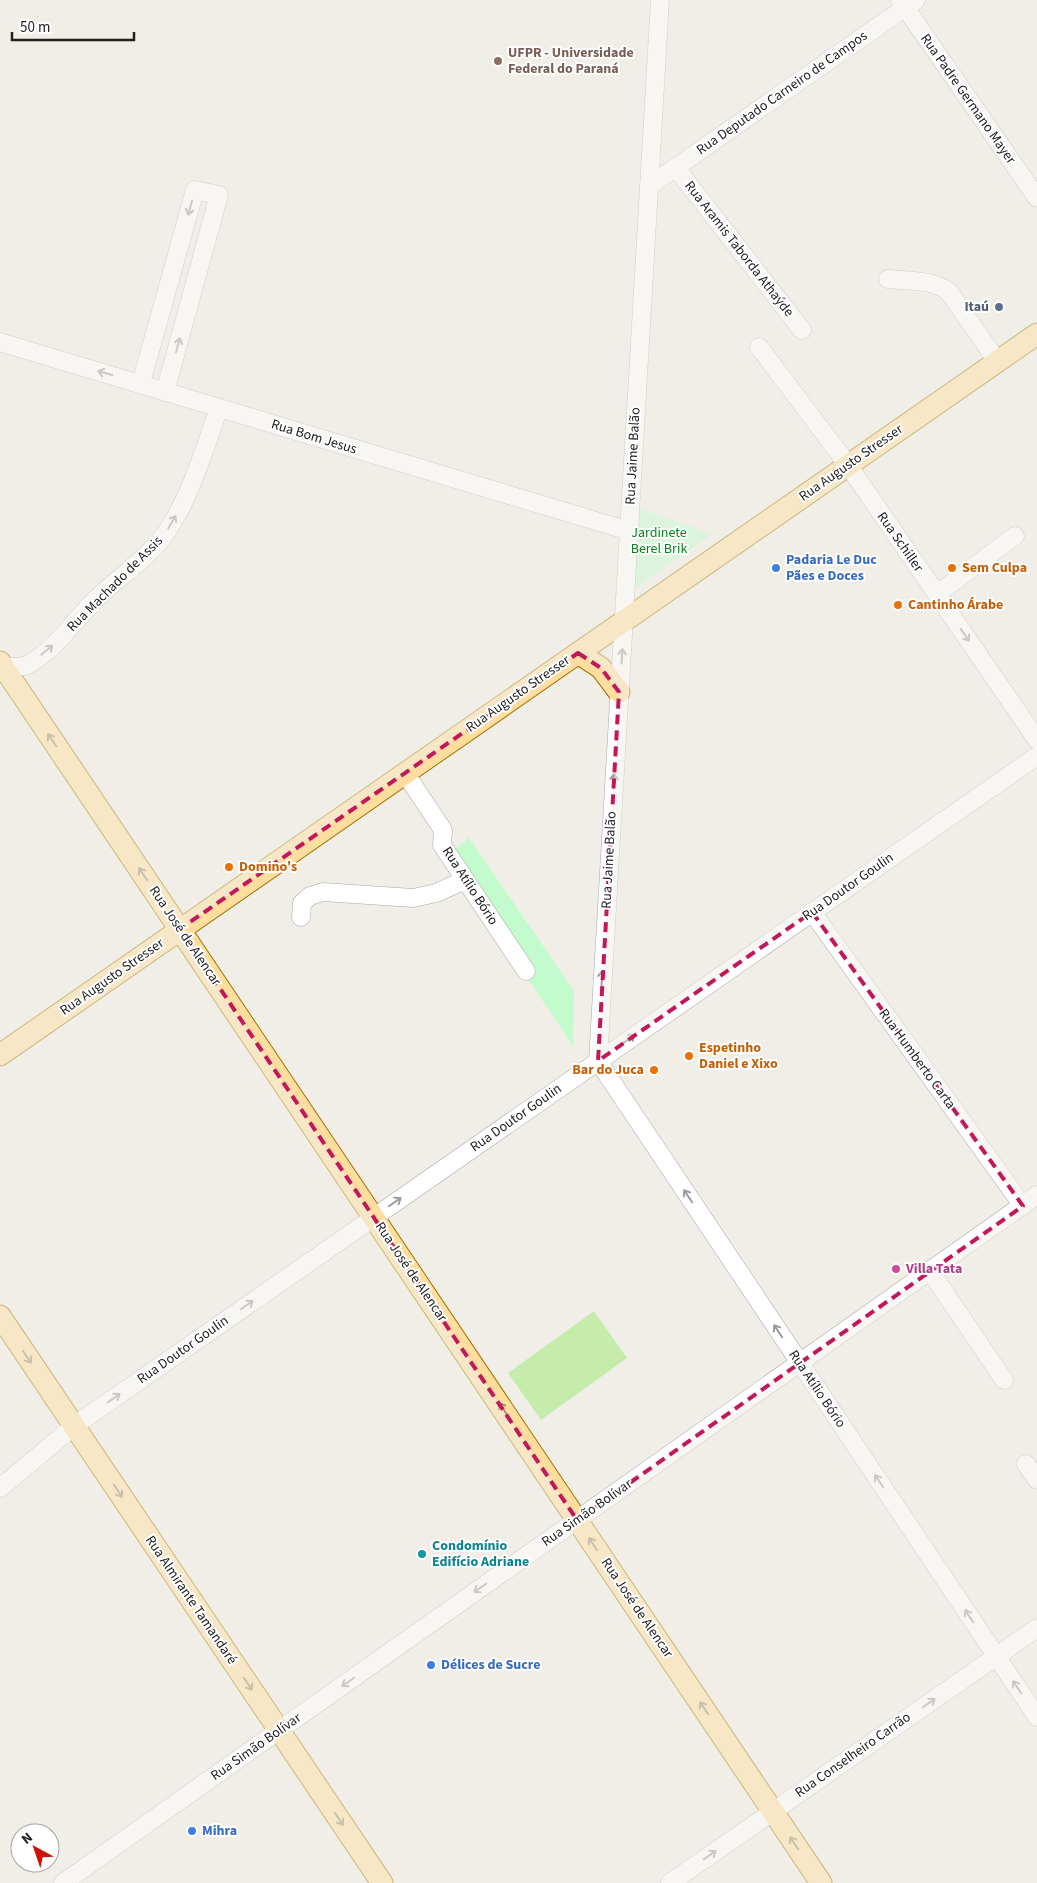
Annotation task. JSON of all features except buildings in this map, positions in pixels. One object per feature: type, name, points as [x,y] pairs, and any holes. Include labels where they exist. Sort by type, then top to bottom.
[{"type":"main road","name":"Rua Augusto Stresser","points":[[0,1055],[1037,334]]},
{"type":"main road","points":[[578,653],[601,668],[620,692]]},
{"type":"main road","name":"Rua José de Alencar","points":[[1,666],[821,1883]]},
{"type":"main road","name":"Rua Almirante Tamandaré","points":[[0,1316],[382,1883]]},
{"type":"street","name":"Rua Jaime Balão","points":[[598,1061],[660,0]]},
{"type":"street","name":"Rua Deputado Carneiro de Campos","points":[[649,186],[907,3]]},
{"type":"street","name":"Rua Padre Germano Mayer","points":[[907,3],[1037,198]]},
{"type":"street","name":"Rua Aramis Taborda Athaýde","points":[[676,168],[802,330]]},
{"type":"street","points":[[141,383],[195,190],[219,195],[165,392]]},
{"type":"street","points":[[888,279],[935,284],[943,287],[949,292],[997,361]]},
{"type":"street","name":"Rua Bom Jesus","points":[[0,342],[629,531]]},
{"type":"street","name":"Rua Schiller","points":[[760,347],[848,465],[1037,740]]},
{"type":"street","name":"Rua Machado de Assis","points":[[1,666],[20,668],[29,665],[60,639],[94,602],[162,539],[182,503],[219,408]]},
{"type":"street","points":[[937,594],[1015,536]]},
{"type":"street","name":"Rua Doutor Goulin","points":[[0,1488],[74,1426],[1037,756]]},
{"type":"street","name":"Rua Atílio Bório","points":[[405,773],[443,830],[442,845],[526,971]]},
{"type":"street","points":[[301,917],[302,903],[310,896],[323,892],[414,898],[436,893],[465,880]]},
{"type":"street","name":"Rua Humberto Carta","points":[[812,912],[1030,1200]]},
{"type":"street","name":"Rua Atílio Bório","points":[[598,1061],[1037,1717]]},
{"type":"street","name":"Rua Simão Bolívar","points":[[70,1881],[279,1730],[1030,1200]]},
{"type":"street","points":[[930,1271],[1004,1380]]},
{"type":"street","points":[[1026,1464],[1037,1480]]},
{"type":"street","name":"Rua Conselheiro Carrão","points":[[670,1883],[1037,1628]]},
{"type":"highlighted area","points":[[578,653],[601,668],[619,692],[598,1061],[812,912],[1023,1206],[577,1520],[180,929]]},
{"type":"green space","name":"Jardinete Berel Brik","points":[[638,508],[712,534],[631,591]]},
{"type":"green space","points":[[469,838],[574,991],[573,1046],[445,856]]},
{"type":"green space","points":[[594,1311],[627,1358],[541,1420],[508,1373]]},
{"type":"place","name":"UFPR - Universidade Federal do Paraná","points":[[498,61]]},
{"type":"place","name":"Itaú","points":[[999,307]]},
{"type":"place","name":"Padaria Le Duc Pães e Doces","points":[[776,568]]},
{"type":"place","name":"Sem Culpa","points":[[952,568]]},
{"type":"place","name":"Cantinho Árabe","points":[[898,605]]},
{"type":"place","name":"Domino's","points":[[229,867]]},
{"type":"place","name":"Espetinho Daniel e Xixo","points":[[689,1056]]},
{"type":"place","name":"Bar do Juca","points":[[654,1070]]},
{"type":"place","name":"Villa Tata","points":[[896,1269]]},
{"type":"place","name":"Condomínio Edifício Adriane","points":[[422,1554]]},
{"type":"place","name":"Délices de Sucre","points":[[431,1665]]},
{"type":"place","name":"Mihra","points":[[192,1831]]}]
